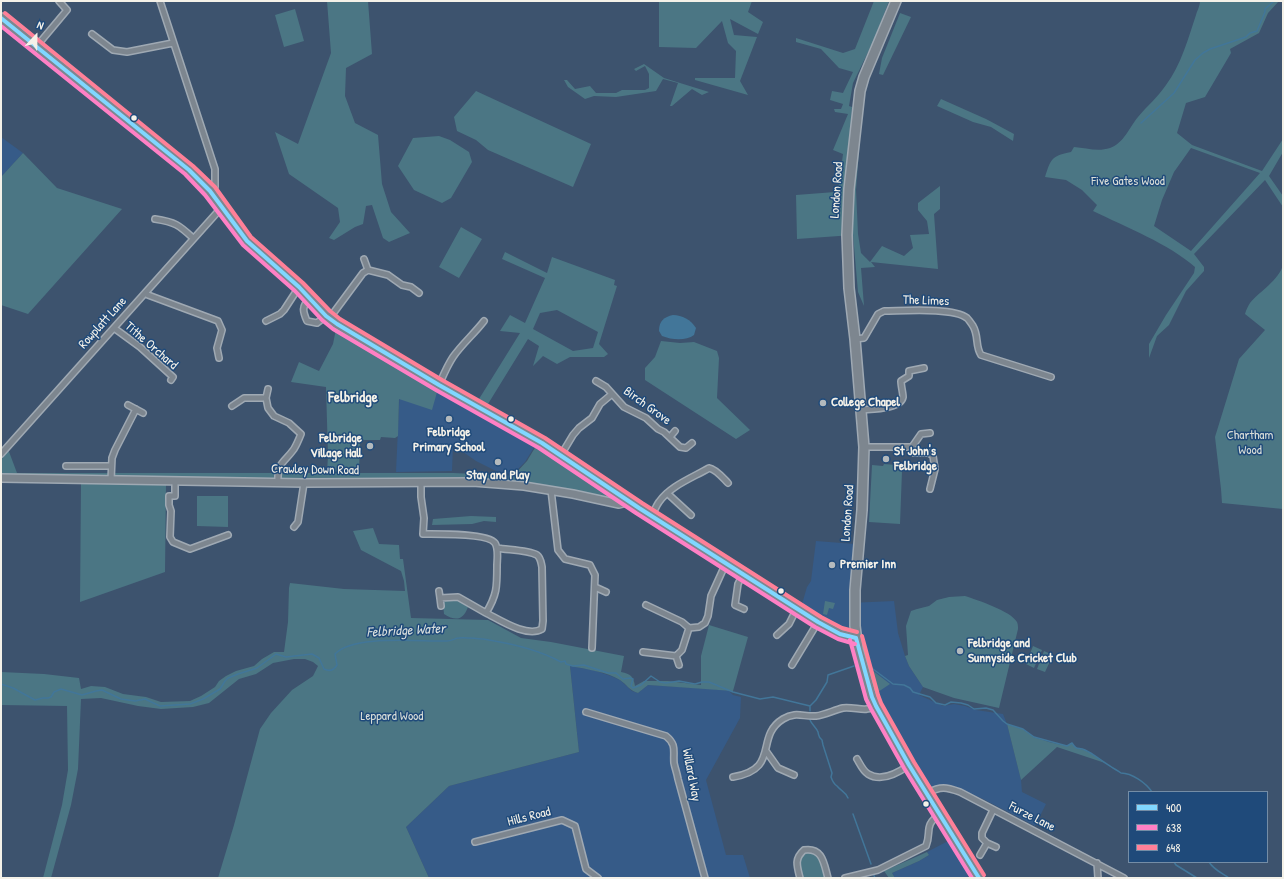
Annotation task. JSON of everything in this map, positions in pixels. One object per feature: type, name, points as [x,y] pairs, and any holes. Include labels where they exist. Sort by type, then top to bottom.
[{"type":"highway","name":"London Road","points":[[896,1],[863,80],[860,91],[849,189],[847,235],[848,288],[855,339],[864,447],[862,510],[855,595],[856,638],[867,680],[876,706],[909,765],[980,878]]},
{"type":"highway","points":[[1,18],[189,170],[210,192],[247,241],[299,287],[328,317],[349,333],[542,443],[651,517],[818,622],[840,634],[856,638]]},
{"type":"street","points":[[36,47],[67,10],[59,1]]},
{"type":"street","points":[[160,1],[214,169],[215,187],[210,192]]},
{"type":"street","points":[[92,34],[113,50],[127,52],[173,43]]},
{"type":"street","name":"Rowplatt Lane","points":[[1,454],[222,207]]},
{"type":"street","points":[[155,219],[177,224],[193,238]]},
{"type":"street","points":[[364,259],[368,270]]},
{"type":"street","points":[[310,299],[305,303],[303,311],[307,321],[317,323],[328,317],[363,273],[368,270],[388,275],[394,280],[419,293]]},
{"type":"street","points":[[266,321],[280,314],[284,310],[299,287]]},
{"type":"street","points":[[146,293],[218,321],[222,330],[217,348],[219,358]]},
{"type":"street","name":"The Limes","points":[[855,339],[864,338],[878,314],[884,311],[933,310],[958,314],[966,318],[977,333],[978,351],[981,355],[1051,377]]},
{"type":"street","points":[[439,385],[452,358],[484,321]]},
{"type":"street","name":"Tithe Orchard","points":[[114,328],[140,347],[173,377],[172,380]]},
{"type":"street","points":[[862,410],[896,406],[901,402],[903,397],[901,381],[909,376],[909,371],[924,368]]},
{"type":"street","name":"Birch Grove","points":[[596,381],[606,387],[624,407],[646,418],[658,430],[664,432],[683,448],[686,448],[692,443]]},
{"type":"street","points":[[268,389],[266,398],[268,408],[274,416],[289,423],[301,434],[294,449],[284,458],[279,468],[278,482]]},
{"type":"street","name":"Birch Grove","points":[[561,456],[573,435],[579,428],[592,418],[600,404],[612,394]]},
{"type":"street","points":[[232,406],[244,398],[266,398]]},
{"type":"street","points":[[128,405],[143,413]]},
{"type":"street","points":[[111,480],[111,466],[115,450],[136,409]]},
{"type":"street","name":"Birch Grove","points":[[670,437],[676,431]]},
{"type":"street","points":[[930,433],[921,434],[912,447],[912,451],[914,453],[929,453],[933,456],[935,469],[930,489]]},
{"type":"street","points":[[864,447],[912,447]]},
{"type":"street","points":[[66,466],[111,466]]},
{"type":"street","points":[[651,517],[659,502],[668,494],[685,480],[709,468],[712,468],[728,483]]},
{"type":"street","name":"Crawley Down Road","points":[[1,478],[175,482],[278,482],[304,484],[473,482],[512,484],[551,490],[619,504],[626,500]]},
{"type":"street","points":[[175,482],[177,496],[170,496],[169,505],[171,511],[170,537],[173,542],[190,549],[228,535]]},
{"type":"street","points":[[421,483],[424,518],[423,534],[482,536],[494,541],[497,548],[497,590],[495,597],[486,613]]},
{"type":"street","points":[[294,527],[298,522],[304,484]]},
{"type":"street","points":[[551,490],[558,550],[565,559],[590,565],[595,575],[592,648]]},
{"type":"street","points":[[668,494],[691,515]]},
{"type":"street","points":[[440,598],[458,597],[516,629],[536,632],[542,629],[544,621],[542,567],[540,559],[537,555],[497,548]]},
{"type":"street","points":[[646,605],[660,610],[682,622],[689,628],[699,627],[705,623],[708,616],[711,596],[726,563]]},
{"type":"street","points":[[743,574],[738,584],[735,606],[744,609]]},
{"type":"street","points":[[595,586],[606,592]]},
{"type":"street","points":[[439,591],[441,606]]},
{"type":"street","points":[[777,635],[789,624],[797,608]]},
{"type":"street","points":[[792,665],[818,622]]},
{"type":"street","points":[[643,652],[676,656],[682,650],[689,628]]},
{"type":"street","points":[[676,656],[679,664]]},
{"type":"street","points":[[733,777],[740,776],[756,768],[761,763],[766,751],[771,729],[783,719],[795,714],[816,716],[853,707],[867,709],[876,706]]},
{"type":"street","name":"Willard Way","points":[[586,712],[666,736],[669,739],[674,746],[674,762],[705,878]]},
{"type":"street","points":[[766,751],[778,768],[794,775]]},
{"type":"street","points":[[857,759],[867,774],[873,776],[882,777],[892,775],[909,765]]},
{"type":"street","name":"Furze Lane","points":[[927,793],[937,788],[948,788],[1124,878]]},
{"type":"street","points":[[993,810],[982,833],[982,838],[987,843],[996,847]]},
{"type":"street","points":[[845,878],[878,870],[926,846],[928,842],[928,828],[933,818],[940,814]]},
{"type":"street","name":"Hills Road","points":[[475,842],[562,820],[575,826],[586,869],[598,878]]},
{"type":"street","points":[[980,855],[987,843]]},
{"type":"street","points":[[800,878],[796,860],[804,850],[810,849],[817,852],[821,856],[828,878]]},
{"type":"street","points":[[1097,864],[1098,878]]},
{"type":"shaded area","points":[[1,137],[23,153],[1,177]]},
{"type":"shaded area","points":[[673,315],[689,320],[696,328],[694,335],[679,339],[662,336],[659,331],[661,322],[665,318]]},
{"type":"shaded area","name":"Felbridge Primary School","points":[[401,363],[538,441],[525,462],[514,473],[502,474],[476,461],[453,445],[452,471],[396,472]]},
{"type":"shaded area","points":[[816,541],[855,544],[849,603],[894,601],[898,633],[905,656],[909,666],[923,687],[919,695],[943,706],[954,704],[976,710],[1003,714],[1007,724],[1021,780],[1022,792],[1046,804],[1035,826],[983,799],[950,785],[941,785],[930,789],[904,749],[881,700],[868,665],[863,636],[831,625],[819,618],[802,604],[807,587],[811,581]]},
{"type":"shaded area","points":[[570,666],[593,670],[611,676],[620,680],[632,691],[638,693],[648,685],[728,690],[733,695],[741,697],[740,718],[706,780],[726,855],[743,855],[750,878],[429,878],[406,827],[449,786],[579,752]]},
{"type":"shaded area","points":[[950,840],[967,867],[968,878],[895,878],[892,873],[919,861],[929,855],[927,852]]},
{"type":"green space","points":[[327,1],[368,1],[372,54],[346,68],[345,96],[355,123],[378,135],[382,184],[391,212],[410,233],[389,242],[383,238],[372,205],[366,206],[363,224],[355,227],[334,240],[329,238],[340,222],[338,208],[289,174],[275,132],[298,144],[331,53]]},
{"type":"green space","points":[[659,1],[752,1],[748,12],[763,22],[758,34],[730,19],[734,35],[757,37],[740,81],[748,95],[695,80],[695,78],[735,78],[736,51],[728,43],[722,21],[696,48],[659,47]]},
{"type":"green space","points":[[874,1],[889,1],[874,40],[853,83],[849,106],[852,107],[851,134],[860,138],[856,190],[858,234],[861,253],[870,262],[882,246],[904,256],[913,248],[910,235],[929,234],[927,221],[918,210],[918,203],[940,186],[940,209],[934,214],[938,269],[871,262],[875,267],[861,268],[864,306],[858,292],[853,235],[797,239],[796,195],[835,192],[839,184],[843,154],[833,150],[848,114],[835,112],[834,109],[841,109],[843,104],[830,100],[832,91],[843,93],[853,72],[839,68],[821,49],[796,42],[796,38],[843,53],[855,49]]},
{"type":"green space","name":"Five Gates Wood","points":[[1200,1],[1279,1],[1268,13],[1259,33],[1230,49],[1231,53],[1205,97],[1186,103],[1177,133],[1192,145],[1262,171],[1283,139],[1283,152],[1269,176],[1283,196],[1283,207],[1265,180],[1194,254],[1204,267],[1204,271],[1186,291],[1169,325],[1157,336],[1149,358],[1149,344],[1194,273],[1195,267],[1160,243],[1093,211],[1097,205],[1082,190],[1066,180],[1045,177],[1053,159],[1059,155],[1071,152],[1074,147],[1096,150],[1106,149],[1115,146],[1123,139],[1138,117],[1160,94],[1176,69],[1184,52]],"holes":[[[1191,148],[1260,173],[1191,251],[1154,226],[1162,200],[1174,172]]]},
{"type":"green space","points":[[295,9],[304,41],[284,47],[275,15]]},
{"type":"green space","points":[[900,13],[911,17],[883,75],[879,74],[882,58]]},
{"type":"green space","points":[[644,64],[664,78],[709,92],[702,95],[692,89],[672,106],[670,106],[678,83],[663,79],[656,91],[616,97],[594,96],[585,99],[568,87],[564,80],[567,80],[575,89],[590,86],[596,93],[616,93],[622,90],[645,90],[649,88],[649,74],[645,66],[636,71],[634,69]]},
{"type":"green space","points":[[476,91],[591,144],[573,187],[488,150],[476,140],[457,131],[454,117]]},
{"type":"green space","points":[[941,99],[986,119],[1014,134],[1013,141],[991,127],[973,122],[937,106]]},
{"type":"green space","points":[[439,136],[450,140],[469,152],[472,162],[451,198],[442,203],[414,190],[398,166],[413,138]]},
{"type":"green space","points":[[23,153],[57,188],[122,209],[28,314],[1,305],[1,177]]},
{"type":"green space","points":[[461,227],[482,239],[459,278],[439,267]]},
{"type":"green space","points":[[505,252],[547,273],[552,257],[615,280],[614,285],[617,286],[599,344],[608,354],[604,357],[570,357],[557,364],[543,356],[533,366],[539,346],[528,339],[488,404],[479,399],[520,333],[500,331],[510,315],[525,323],[545,278],[502,259]],"holes":[[[557,310],[598,332],[593,348],[573,351],[533,329],[540,313]]]},
{"type":"green space","name":"Chartham Wood","points":[[1283,265],[1283,509],[1222,503],[1215,437],[1239,359],[1265,330],[1245,314],[1250,303],[1278,276]]},
{"type":"green space","points":[[337,324],[439,385],[432,410],[399,399],[398,436],[395,438],[381,437],[380,440],[360,440],[359,471],[327,472],[326,387],[291,382],[299,362],[319,371],[333,344]]},
{"type":"green space","points":[[661,341],[680,343],[694,342],[717,351],[719,358],[717,398],[750,430],[736,439],[645,380],[645,368],[655,357]]},
{"type":"green space","points":[[536,446],[540,448],[542,447],[615,496],[615,500],[499,479],[499,476],[514,475],[527,461]]},
{"type":"green space","points":[[8,449],[17,473],[453,473],[498,476],[497,479],[470,477],[440,478],[438,480],[1,476],[1,460]]},
{"type":"green space","points":[[884,464],[896,465],[896,470],[902,471],[900,524],[869,522],[872,465],[883,466]]},
{"type":"green space","points":[[81,483],[166,485],[165,572],[80,602]]},
{"type":"green space","points":[[197,496],[228,496],[228,527],[197,526]]},
{"type":"green space","points":[[471,516],[496,517],[496,522],[484,521],[472,524],[432,525],[433,519]]},
{"type":"green space","name":"Leppard Wood","points":[[373,528],[379,544],[399,545],[400,559],[403,559],[411,618],[488,620],[521,638],[551,642],[624,656],[621,672],[631,676],[635,686],[644,681],[668,681],[701,685],[701,656],[709,625],[748,637],[733,691],[648,685],[638,693],[615,677],[596,671],[570,666],[579,752],[449,786],[406,827],[429,878],[218,878],[260,729],[271,713],[292,690],[313,676],[318,666],[313,662],[305,659],[294,659],[273,663],[256,674],[239,679],[209,703],[193,707],[161,709],[101,698],[81,699],[78,769],[71,805],[51,878],[43,878],[62,805],[68,770],[67,706],[1,705],[1,672],[44,674],[79,678],[81,689],[91,686],[105,687],[123,694],[146,697],[161,702],[190,701],[215,687],[219,681],[226,676],[236,671],[254,666],[274,652],[284,652],[288,622],[290,583],[344,589],[405,591],[401,571],[361,550],[353,531]]},
{"type":"green space","name":"Felbridge and Sunnyside Cricket Club","points":[[965,596],[1001,610],[1014,618],[1017,623],[1018,629],[999,708],[954,698],[923,687],[909,666],[905,656],[908,655],[906,626],[911,611],[929,606],[937,600],[949,597]]},
{"type":"green space","points":[[457,600],[468,607],[464,615],[455,619],[444,614],[443,604],[445,601]]},
{"type":"green space","points":[[825,601],[835,603],[833,609],[829,608],[827,615],[823,614]]},
{"type":"green space","points":[[1033,646],[1042,650],[1034,668],[1026,664]]},
{"type":"green space","points":[[1044,651],[1053,655],[1045,672],[1037,669]]},
{"type":"green space","points":[[868,665],[872,670],[890,684],[878,692]]},
{"type":"green space","points":[[1007,724],[1023,729],[1034,737],[1049,742],[1067,746],[1072,743],[1076,748],[1088,751],[1105,763],[1057,747],[1021,780]]},
{"type":"green space","points":[[811,852],[818,856],[822,864],[825,878],[802,878],[798,865],[802,854]]},
{"type":"green space","points":[[927,852],[929,855],[892,873],[895,878],[889,878],[884,871]]},
{"type":"waterway","points":[[1141,123],[1174,93],[1195,60],[1203,53],[1210,49],[1246,37],[1250,33],[1257,31],[1265,9],[1274,1]]},
{"type":"waterway","name":"Felbridge Water","points":[[1,684],[13,688],[35,700],[51,697],[54,692],[61,689],[82,695],[102,690],[121,699],[135,701],[145,699],[160,706],[190,704],[203,699],[220,689],[228,678],[257,668],[276,654],[286,657],[312,654],[319,658],[324,669],[330,670],[337,665],[335,654],[344,648],[357,644],[388,640],[450,641],[458,638],[465,638],[486,640],[517,646],[544,654],[561,662],[565,661],[566,664],[573,666],[584,665],[608,673],[616,673],[623,679],[633,679],[631,686],[633,688],[641,685],[651,676],[660,682],[666,683],[679,681],[695,684],[709,682],[733,692],[760,699],[773,697],[810,706],[810,711]]},
{"type":"waterway","points":[[867,663],[893,684],[904,685],[910,688],[913,692],[930,697],[936,703],[945,705],[951,702],[961,703],[974,709],[986,708],[993,710],[1007,724],[1023,729],[1034,737],[1067,746],[1072,743],[1076,748],[1083,749],[1121,773],[1125,773],[1138,779],[1151,791]]},
{"type":"waterway","points":[[810,706],[816,700],[827,682],[828,675],[854,666]]},
{"type":"waterway","name":"Felbridge Water","points":[[810,720],[822,740],[832,773],[831,777],[835,784],[846,794],[848,798]]},
{"type":"waterway","name":"Felbridge Water","points":[[853,814],[871,864]]},
{"type":"waterway","points":[[1175,863],[1197,878]]},
{"type":"waterway","points":[[1210,863],[1229,878]]},
{"type":"waterway","name":"Felbridge Water","points":[[873,873],[875,878]]},
{"type":"transit line","name":"648","points":[[5,13],[193,166],[215,187],[251,237],[303,283],[330,311],[340,319],[442,380],[545,438],[642,503],[821,617],[842,628],[857,632]]},
{"type":"transit line","name":"400","points":[[1,18],[189,170],[210,191],[247,241],[299,287],[326,316],[337,324],[439,385],[542,443],[639,508],[818,622],[840,634],[856,638]]},
{"type":"transit line","name":"638","points":[[1,26],[185,174],[205,195],[243,245],[295,291],[322,320],[333,329],[436,390],[539,448],[636,513],[815,627],[838,639],[855,644]]},
{"type":"transit line","name":"648","points":[[862,636],[881,703],[914,762],[984,875]]},
{"type":"transit line","name":"400","points":[[856,638],[872,697],[876,706],[909,765],[979,878]]},
{"type":"transit line","name":"638","points":[[850,640],[866,699],[871,709],[904,768],[972,878]]},
{"type":"place","name":"College Chapel","points":[[823,403]]},
{"type":"place","name":"Felbridge Primary School","points":[[449,419]]},
{"type":"place","name":"Felbridge Village Hall","points":[[370,446]]},
{"type":"place","name":"St John's Felbridge","points":[[886,459]]},
{"type":"place","name":"Stay and Play","points":[[498,462]]},
{"type":"place","name":"Premier Inn","points":[[832,565]]},
{"type":"place","name":"Felbridge and Sunnyside Cricket Club","points":[[960,651]]},
{"type":"district","name":"Felbridge","points":[[353,398]]}]
